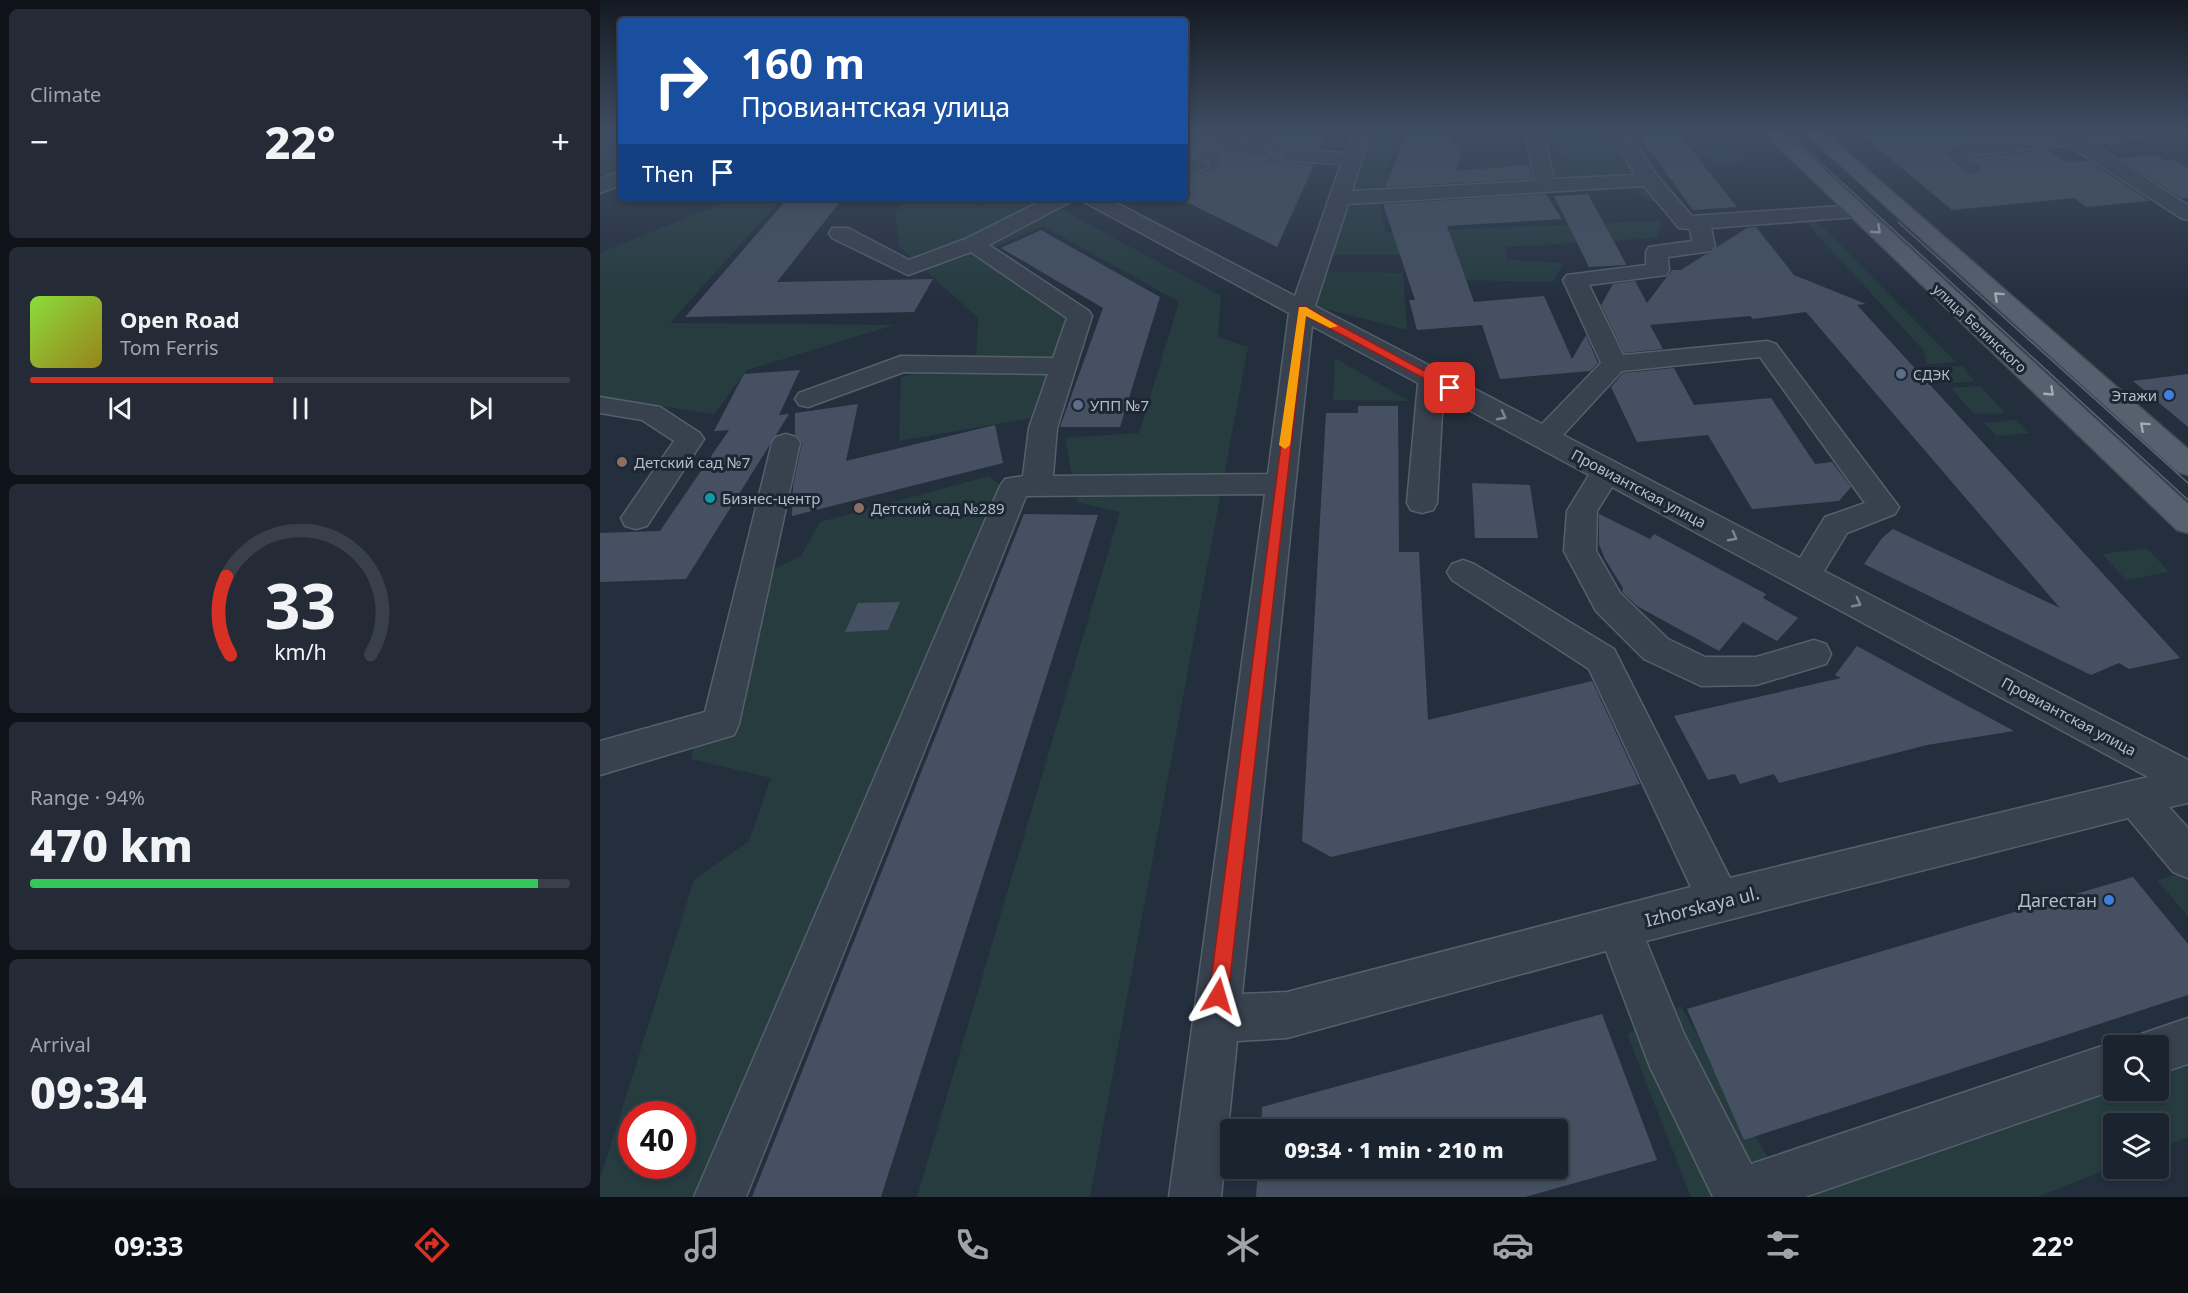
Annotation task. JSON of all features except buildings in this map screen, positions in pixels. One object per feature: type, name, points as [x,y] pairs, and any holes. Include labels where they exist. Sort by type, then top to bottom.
[{"type":"main road","name":"улица Белинского","points":[[1832,189],[2188,522]]},
{"type":"main road","points":[[1877,189],[2188,465]]},
{"type":"street","points":[[1195,1197],[1279,484],[1302,309],[1343,189]]},
{"type":"street","points":[[1340,198],[1497,189]]},
{"type":"street","points":[[1656,189],[1687,223],[1856,211]]},
{"type":"street","points":[[2150,189],[2188,213]]},
{"type":"street","points":[[840,233],[908,268],[973,244],[1057,201]]},
{"type":"street","name":"Провиантская улица","points":[[1108,201],[1302,309],[2188,779]]},
{"type":"street","points":[[1614,364],[1575,280],[1658,270],[1657,252],[1704,246],[1699,222]]},
{"type":"street","points":[[973,244],[1080,316],[1043,428],[1037,485]]},
{"type":"street","points":[[1545,438],[1614,364],[1767,349],[1884,507],[1836,525],[1805,576]]},
{"type":"street","points":[[808,399],[901,364],[1064,366]]},
{"type":"street","points":[[1422,503],[1431,378]]},
{"type":"street","points":[[600,405],[650,413],[690,439],[636,518]]},
{"type":"street","points":[[600,758],[721,724],[786,443]]},
{"type":"street","points":[[1607,471],[1582,511],[1580,551],[1608,602],[1656,649],[1701,672],[1756,671],[1814,654]]},
{"type":"street","points":[[720,1197],[1015,486],[1279,484]]},
{"type":"street","points":[[1463,572],[1602,659],[1719,901]]},
{"type":"street","name":"Izhorskaya ul.","points":[[1215,1019],[1287,1015],[1618,926],[2188,785]]},
{"type":"street","points":[[2136,798],[2188,858]]},
{"type":"street","points":[[1618,926],[1667,1050],[1739,1194],[2103,1070]]},
{"type":"street","points":[[2169,1047],[2188,1041]]},
{"type":"green space","points":[[1352,189],[1402,189],[1350,195]]},
{"type":"green space","points":[[1452,189],[1602,189],[1447,199]]},
{"type":"green space","points":[[1633,189],[1672,189],[1685,207],[1651,202]]},
{"type":"green space","points":[[728,201],[779,201],[670,323],[894,325],[747,370],[714,414],[600,397],[600,253]]},
{"type":"green space","points":[[907,201],[975,201],[981,206],[992,201],[1046,201],[1221,296],[1218,337],[1248,347],[1090,1197],[917,1197],[1120,512],[1077,502],[1065,438],[1139,433],[1179,302],[1043,226],[993,248],[1088,309],[1037,417],[899,441],[901,377],[976,358],[978,318],[899,246],[895,211]]},
{"type":"green space","points":[[1379,202],[1386,232],[1662,221],[1656,238],[1506,247],[1507,260],[1563,263],[1553,282],[1417,279],[1425,255],[1331,255],[1346,208]]},
{"type":"green space","points":[[1813,220],[1822,226],[1956,362],[1927,364],[1924,351],[1805,221]]},
{"type":"green space","points":[[1323,271],[1403,273],[1407,330],[1314,306]]},
{"type":"green space","points":[[1335,358],[1409,401],[1333,400]]},
{"type":"green space","points":[[1962,366],[1974,381],[1946,384],[1932,368]]},
{"type":"green space","points":[[1980,386],[2005,413],[1974,414],[1951,388]]},
{"type":"green space","points":[[2016,420],[2029,433],[1997,436],[1984,423]]},
{"type":"green space","points":[[989,476],[1022,505],[738,1197],[600,1197],[600,1179],[618,1122],[618,1179],[696,1179],[696,1101],[625,1101],[694,880],[749,841],[771,778],[691,759],[735,588],[801,556],[820,522]]},
{"type":"green space","points":[[2147,548],[2169,572],[2126,580],[2102,554]]},
{"type":"green space","points":[[2188,871],[2188,916],[2157,880]]},
{"type":"green space","points":[[1681,1006],[1789,1195],[2103,1082],[2103,1101],[2169,1101],[2169,1058],[2188,1051],[2188,1137],[2169,1145],[2169,1113],[2103,1113],[2103,1171],[2037,1197],[1691,1197],[1627,1034]]},
{"type":"tram line","points":[[1849,189],[2188,500]]},
{"type":"tram line","points":[[1898,222],[2188,483]]},
{"type":"slow traffic","points":[[1285,445],[1302,309],[1333,326]]},
{"type":"place","name":"СДЭК","points":[[1901,374]]},
{"type":"place","name":"Этажи","points":[[2169,395]]},
{"type":"place","name":"УПП №7","points":[[1078,405]]},
{"type":"place","name":"Детский сад №7","points":[[622,462]]},
{"type":"place","name":"Бизнес-центр","points":[[710,498]]},
{"type":"place","name":"Детский сад №289","points":[[859,508]]},
{"type":"place","name":"Дагестан","points":[[2109,900]]},
{"type":"route","points":[[1218,996],[1302,309],[1450,388]]}]
